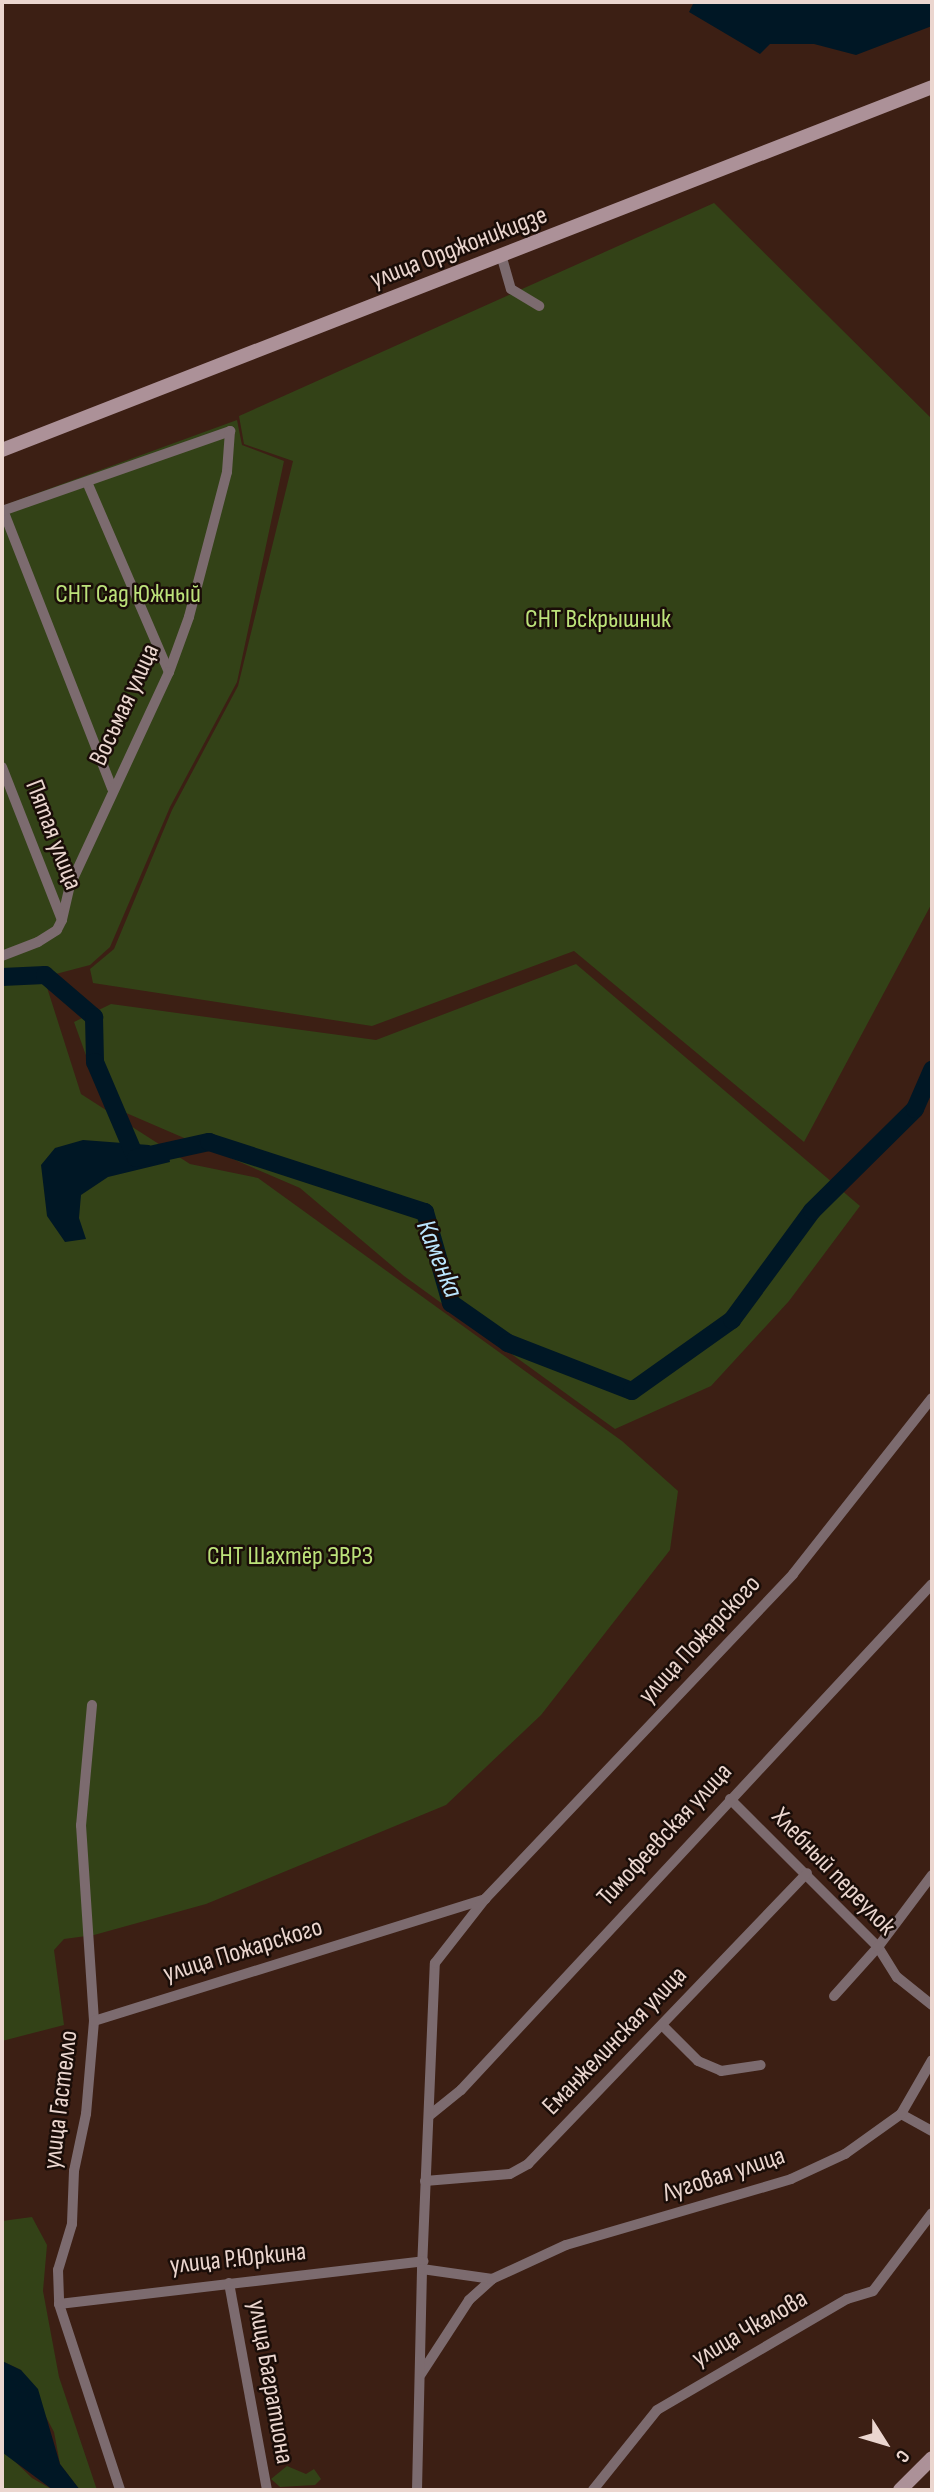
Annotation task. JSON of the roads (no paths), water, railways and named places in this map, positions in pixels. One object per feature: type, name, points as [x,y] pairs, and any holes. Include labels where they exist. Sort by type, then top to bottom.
[{"type":"main road","name":"улица Орджоникидзе","points":[[2,450],[502,258],[932,87]]},
{"type":"main road","points":[[900,2490],[932,2458]]},
{"type":"street","points":[[502,258],[511,289],[539,306]]},
{"type":"street","name":"Восьмая улица","points":[[62,920],[70,885],[112,788],[169,672],[189,617],[227,471],[230,431],[87,482]]},
{"type":"street","points":[[112,788],[3,511],[87,482],[169,672]]},
{"type":"street","name":"Пятая улица","points":[[2,767],[62,920]]},
{"type":"street","points":[[2,956],[38,942],[58,930],[62,920]]},
{"type":"street","name":"улица Пожарского","points":[[423,2265],[435,1963],[485,1899],[793,1574],[932,1398]]},
{"type":"street","name":"Тимофеевская улица","points":[[430,2115],[461,2090],[932,1584]]},
{"type":"street","name":"улица Гастелло","points":[[92,1705],[81,1825],[94,2021],[86,2114],[74,2171],[72,2224],[58,2270],[59,2304],[120,2490]]},
{"type":"street","name":"Хлебный переулок","points":[[730,1798],[878,1947],[897,1977],[932,2004]]},
{"type":"street","name":"Еманжелинская улица","points":[[425,2181],[510,2174],[528,2164],[807,1873]]},
{"type":"street","points":[[834,1996],[878,1947],[932,1875]]},
{"type":"street","name":"улица Пожарского","points":[[94,2021],[485,1899]]},
{"type":"street","points":[[662,2025],[698,2061],[722,2071],[761,2065]]},
{"type":"street","name":"Луговая улица","points":[[420,2377],[469,2300],[492,2279],[566,2245],[791,2179],[845,2154],[901,2114],[932,2060]]},
{"type":"street","points":[[901,2114],[932,2132]]},
{"type":"street","name":"улица Чкалова","points":[[593,2490],[657,2410],[847,2299],[873,2291],[932,2213]]},
{"type":"street","points":[[417,2490],[423,2265],[492,2279]]},
{"type":"street","name":"улица Р.Юркина","points":[[59,2304],[229,2283],[423,2265]]},
{"type":"street","name":"улица Багратиона","points":[[229,2283],[267,2490]]},
{"type":"water","points":[[694,2],[932,2],[932,26],[856,55],[814,44],[770,44],[760,54],[689,12]]},
{"type":"water","points":[[83,1140],[149,1145],[169,1156],[170,1162],[108,1177],[81,1195],[79,1218],[86,1239],[65,1242],[47,1216],[41,1165],[55,1148]]},
{"type":"water","points":[[2,2361],[21,2370],[38,2389],[60,2464],[80,2490],[53,2490],[3,2453]]},
{"type":"waterway","name":"Каменка","points":[[2,977],[45,975],[94,1017],[95,1062],[136,1158],[209,1142],[425,1212],[451,1303],[508,1343],[632,1391],[732,1320],[812,1211],[915,1109],[932,1070]]},
{"type":"park label","name":"СНТ Сад Южный","points":[[128,595]]},
{"type":"park label","name":"СНТ Вскрышник","points":[[598,620]]},
{"type":"park label","name":"СНТ Шахтёр ЭВРЗ","points":[[290,1557]]}]
